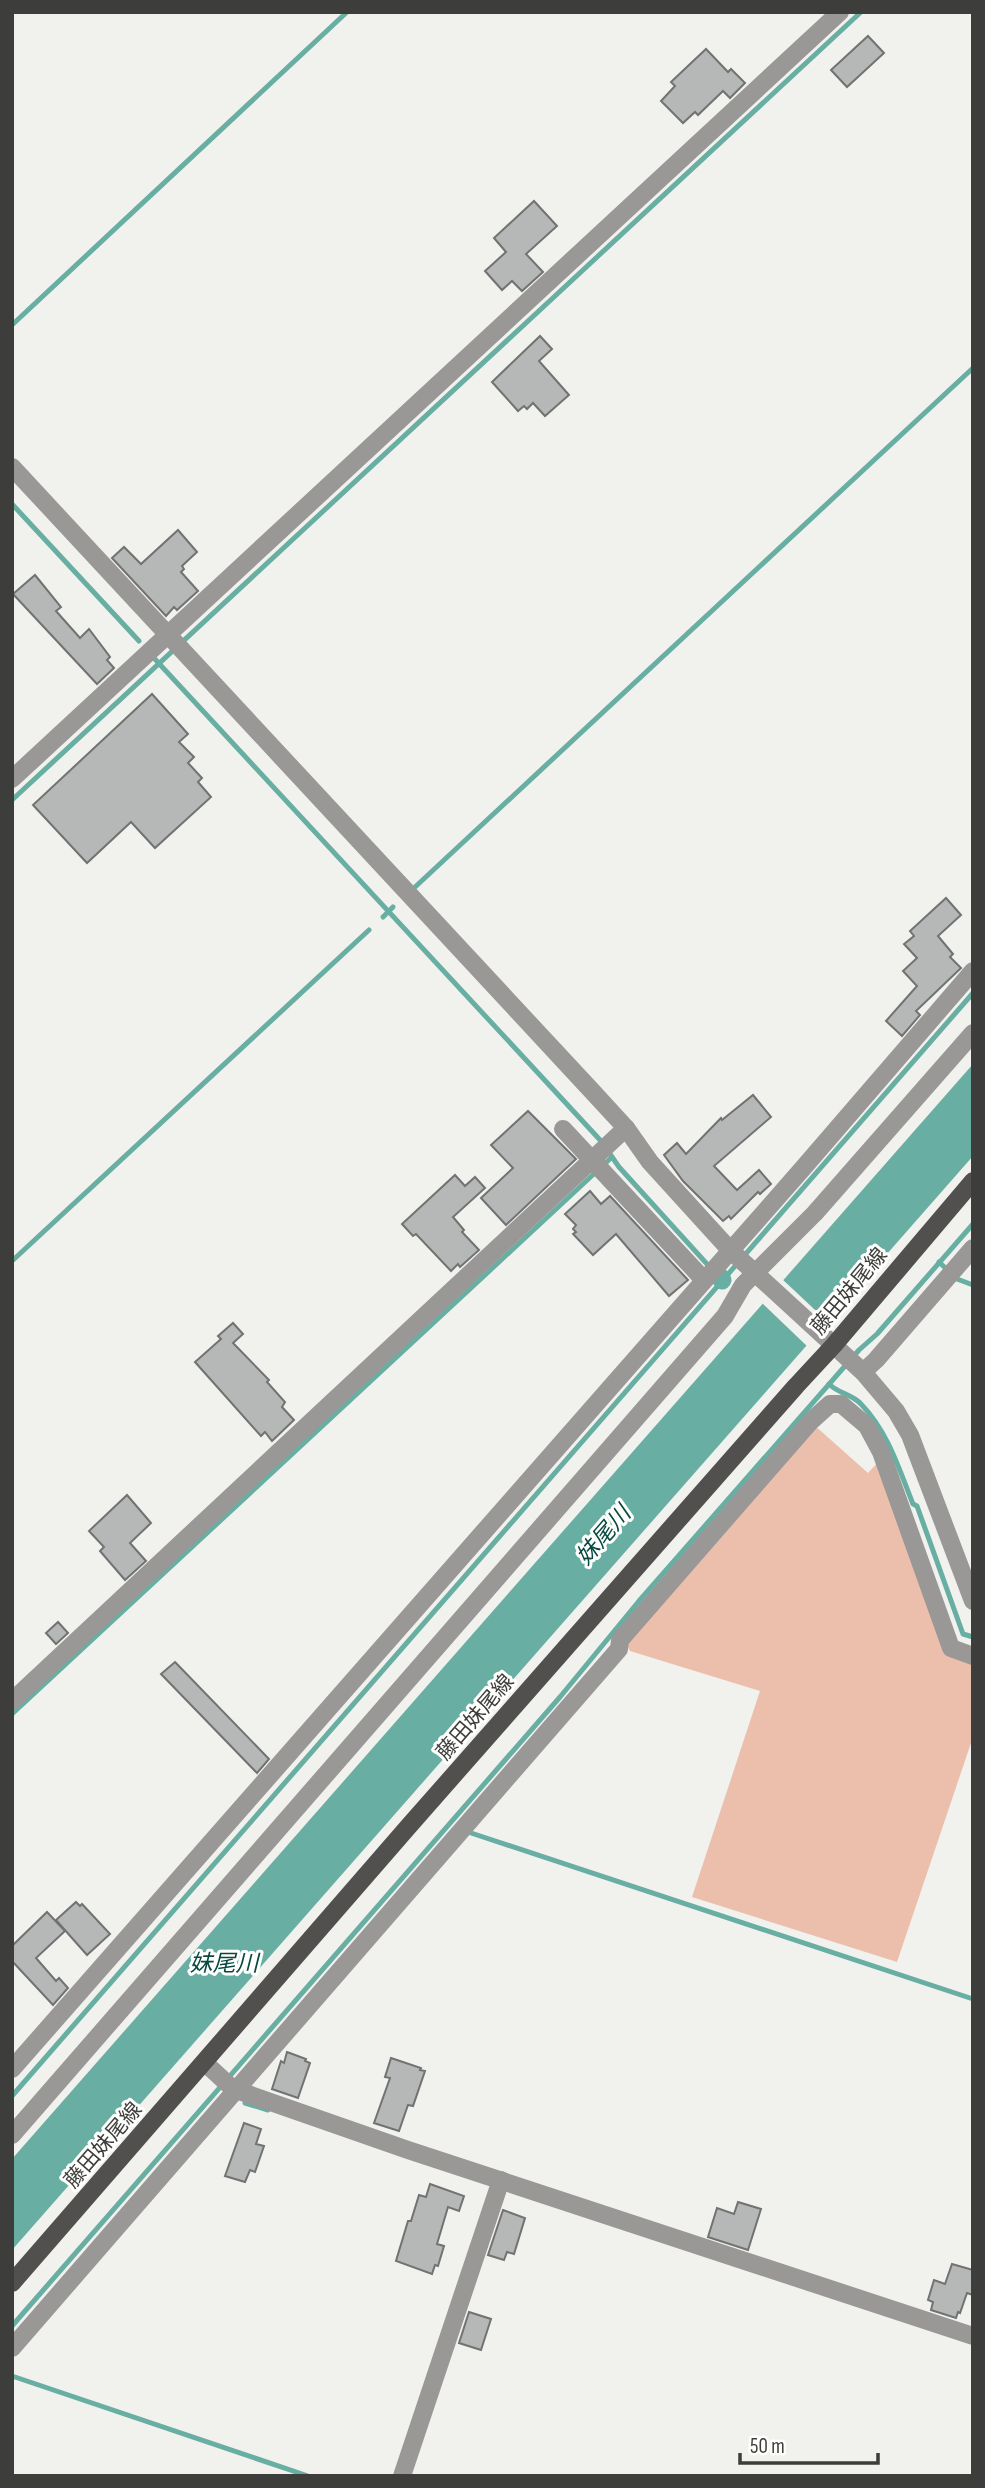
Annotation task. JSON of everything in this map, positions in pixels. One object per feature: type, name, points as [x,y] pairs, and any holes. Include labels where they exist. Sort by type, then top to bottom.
[{"type":"main road","name":"藤田妹尾線","points":[[12,2283],[796,1386],[844,1355],[973,1181]]},
{"type":"street","points":[[12,779],[175,640],[264,547],[840,12]]},
{"type":"street","points":[[12,467],[175,640],[606,1152],[704,1280]]},
{"type":"street","points":[[12,2134],[725,1315],[743,1285],[746,1264],[973,971]]},
{"type":"street","points":[[12,2069],[704,1280],[746,1264],[815,1213],[973,1033]]},
{"type":"street","points":[[563,1129],[606,1152],[650,1162],[746,1264],[844,1355],[902,1422],[910,1435],[906,1477],[951,1648],[973,1656]]},
{"type":"street","points":[[12,1702],[606,1152]]},
{"type":"street","points":[[844,1355],[951,1273],[973,1248]]},
{"type":"street","points":[[12,2348],[229,2083],[465,1827],[619,1649],[621,1640],[629,1630],[810,1422],[830,1404],[841,1404],[867,1426],[881,1452],[906,1477],[973,1601]]},
{"type":"street","points":[[205,2063],[229,2083],[501,2180],[973,2336]]},
{"type":"street","points":[[402,2476],[501,2180]]},
{"type":"shaded area","points":[[813,1424],[868,1473],[879,1461],[943,1648],[973,1663],[973,1737],[897,1962],[692,1897],[760,1691],[630,1651],[625,1641]]},
{"type":"water","name":"妹尾川","points":[[973,1064],[973,1156],[12,2250],[12,2159]]},
{"type":"pier","points":[[781,1278],[830,1324],[809,1348],[760,1301]]},
{"type":"building","points":[[868,36],[884,53],[847,87],[831,70]]},
{"type":"building","points":[[706,49],[728,72],[731,69],[745,83],[730,98],[723,91],[698,115],[695,112],[683,123],[661,101],[675,86],[671,82]]},
{"type":"building","points":[[534,201],[557,226],[526,254],[543,272],[522,291],[512,281],[502,290],[485,271],[506,252],[494,238]]},
{"type":"building","points":[[540,336],[552,349],[539,361],[569,395],[545,416],[533,403],[527,409],[524,406],[518,411],[492,382]]},
{"type":"building","points":[[178,530],[197,552],[182,566],[184,569],[181,572],[198,591],[177,610],[174,607],[166,616],[112,558],[124,547],[141,564]]},
{"type":"building","points":[[35,575],[61,607],[56,611],[80,638],[89,629],[110,657],[107,660],[114,668],[97,684],[13,594]]},
{"type":"building","points":[[152,694],[188,734],[179,742],[194,757],[188,763],[202,778],[198,782],[211,797],[155,848],[131,822],[87,863],[33,805]]},
{"type":"building","points":[[946,898],[961,915],[938,936],[953,954],[950,957],[961,968],[916,1011],[920,1015],[902,1036],[886,1021],[917,986],[903,971],[917,958],[904,944],[914,936],[910,931]]},
{"type":"building","points":[[753,1095],[771,1117],[714,1166],[737,1190],[759,1170],[771,1184],[760,1194],[758,1192],[731,1219],[729,1216],[723,1221],[683,1181],[664,1155],[677,1143],[686,1154],[721,1118],[722,1120]]},
{"type":"building","points":[[528,1111],[576,1159],[506,1225],[481,1198],[513,1168],[491,1145]]},
{"type":"building","points":[[455,1175],[465,1186],[475,1177],[485,1188],[453,1217],[464,1230],[462,1232],[479,1250],[460,1267],[458,1264],[451,1271],[416,1234],[413,1236],[402,1224]]},
{"type":"building","points":[[590,1191],[601,1204],[610,1196],[688,1280],[669,1296],[616,1234],[593,1255],[573,1234],[576,1232],[573,1229],[576,1225],[565,1214]]},
{"type":"building","points":[[233,1323],[243,1334],[233,1343],[269,1380],[267,1382],[285,1402],[282,1407],[294,1420],[272,1441],[265,1432],[261,1436],[195,1362],[221,1339],[218,1336]]},
{"type":"building","points":[[127,1495],[151,1523],[130,1543],[146,1561],[125,1580],[100,1551],[104,1547],[89,1531]]},
{"type":"building","points":[[58,1622],[68,1633],[56,1644],[46,1633]]},
{"type":"building","points":[[175,1662],[269,1759],[257,1773],[161,1674]]},
{"type":"building","points":[[76,1902],[80,1906],[82,1904],[110,1934],[87,1955],[56,1920]]},
{"type":"building","points":[[47,1912],[65,1931],[36,1958],[56,1981],[59,1978],[68,1988],[53,2005],[12,1961],[12,1946]]},
{"type":"building","points":[[287,2052],[310,2063],[298,2098],[272,2089],[281,2061],[284,2063]]},
{"type":"building","points":[[391,2058],[425,2071],[413,2106],[408,2105],[399,2131],[374,2123],[390,2078],[385,2077]]},
{"type":"building","points":[[244,2123],[261,2129],[256,2144],[264,2146],[255,2172],[250,2170],[245,2182],[225,2176]]},
{"type":"building","points":[[430,2184],[464,2196],[459,2211],[448,2207],[437,2244],[444,2246],[438,2266],[435,2265],[432,2274],[396,2261],[419,2195],[426,2197]]},
{"type":"building","points":[[738,2202],[761,2209],[748,2250],[708,2237],[717,2208],[734,2214]]},
{"type":"building","points":[[503,2210],[525,2218],[514,2254],[507,2252],[504,2260],[488,2255]]},
{"type":"building","points":[[952,2264],[973,2270],[973,2295],[967,2293],[956,2318],[931,2310],[933,2302],[928,2300],[934,2280],[945,2284]]},
{"type":"building","points":[[469,2312],[491,2319],[481,2350],[459,2343]]},
{"type":"waterway","points":[[12,325],[347,12]]},
{"type":"waterway","points":[[12,800],[861,12]]},
{"type":"waterway","points":[[414,888],[973,368]]},
{"type":"waterway","points":[[12,504],[139,641]]},
{"type":"waterway","points":[[153,657],[601,1141],[619,1167],[707,1264]]},
{"type":"waterway","points":[[383,917],[393,907]]},
{"type":"waterway","points":[[12,1261],[369,930]]},
{"type":"waterway","points":[[12,2096],[973,993]]},
{"type":"waterway","points":[[12,1714],[612,1157]]},
{"type":"waterway","points":[[12,2326],[560,1697],[639,1601],[973,1224]]},
{"type":"waterway","points":[[939,1262],[957,1279],[973,1285]]},
{"type":"waterway","points":[[829,1384],[861,1404],[886,1439],[913,1504],[917,1506],[963,1634],[973,1637]]},
{"type":"waterway","points":[[467,1829],[471,1833],[973,1999]]},
{"type":"waterway","points":[[245,2103],[268,2110]]},
{"type":"waterway","points":[[12,2376],[308,2476]]}]
